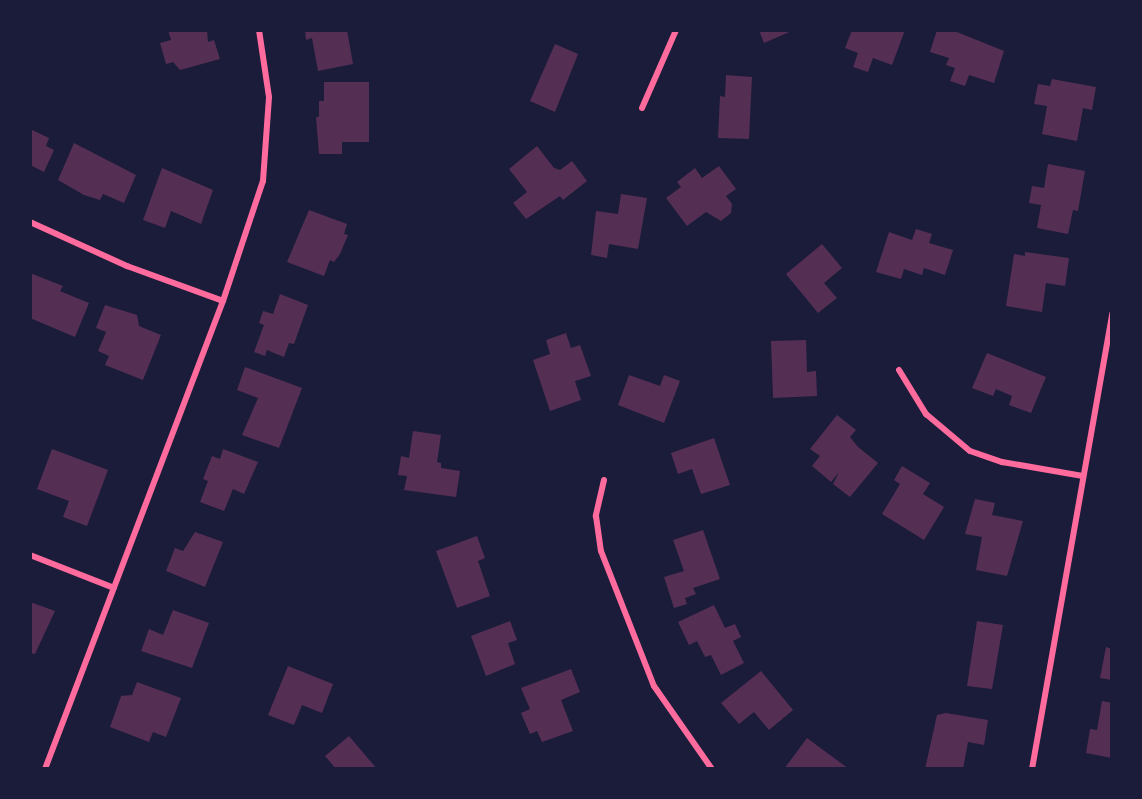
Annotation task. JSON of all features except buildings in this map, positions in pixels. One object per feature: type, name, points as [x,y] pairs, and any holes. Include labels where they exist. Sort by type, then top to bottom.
[{"type":"street","points":[[45,769],[223,301],[263,181],[269,97],[259,30]]},
{"type":"street","points":[[642,108],[676,30]]},
{"type":"street","points":[[30,222],[128,266],[223,301]]},
{"type":"street","points":[[1032,769],[1112,313]]},
{"type":"street","points":[[899,370],[926,414],[970,451],[1002,462],[1083,476]]},
{"type":"street","points":[[604,480],[596,516],[601,551],[654,686],[712,769]]},
{"type":"street","points":[[30,555],[114,588]]}]
